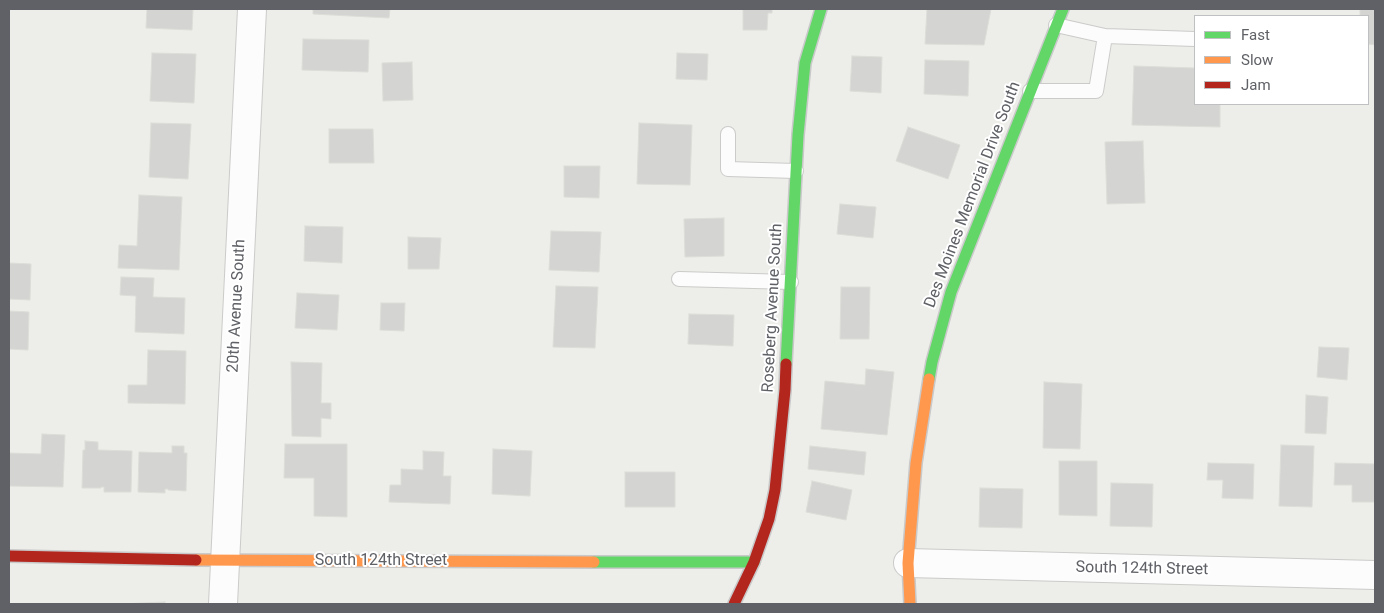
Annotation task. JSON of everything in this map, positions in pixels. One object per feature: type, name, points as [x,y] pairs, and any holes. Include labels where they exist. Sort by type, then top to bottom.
[{"type":"street","name":"20th Avenue South","points":[[223,604],[252,9]]},
{"type":"street","name":"Roseberg Avenue South","points":[[734,604],[754,562],[769,518],[775,490],[785,390],[798,135],[806,63],[822,9]]},
{"type":"street","name":"Des Moines Memorial Drive South","points":[[910,604],[908,563],[916,463],[932,362],[951,292],[1063,9]]},
{"type":"street","name":"South 124th Street","points":[[9,556],[225,561],[754,562]]},
{"type":"street","name":"South 124th Street","points":[[908,563],[1375,575]]},
{"type":"lane","points":[[1056,25],[1106,36],[1194,39]]},
{"type":"lane","points":[[1030,91],[1096,91],[1106,36]]},
{"type":"lane","points":[[728,134],[728,169],[796,171]]},
{"type":"lane","points":[[678,279],[791,282]]},
{"type":"building","points":[[147,9],[193,9],[192,30],[146,28]]},
{"type":"building","points":[[313,9],[390,9],[389,18],[313,14]]},
{"type":"building","points":[[743,9],[772,9],[772,13],[768,13],[767,30],[743,30]]},
{"type":"building","points":[[927,9],[991,9],[984,45],[925,44]]},
{"type":"building","points":[[1360,9],[1375,9],[1375,45],[1369,44],[1369,15],[1360,15]]},
{"type":"building","points":[[303,39],[369,40],[368,72],[302,70]]},
{"type":"building","points":[[152,53],[196,54],[194,103],[150,101]]},
{"type":"building","points":[[677,53],[708,54],[707,80],[676,79]]},
{"type":"building","points":[[852,56],[882,57],[881,93],[850,91]]},
{"type":"building","points":[[925,60],[969,61],[968,96],[924,94]]},
{"type":"building","points":[[412,62],[413,100],[383,101],[382,63]]},
{"type":"building","points":[[1134,66],[1194,68],[1194,105],[1220,105],[1220,127],[1132,125]]},
{"type":"building","points":[[151,123],[191,124],[188,179],[149,177]]},
{"type":"building","points":[[639,123],[692,125],[690,185],[637,184]]},
{"type":"building","points":[[908,127],[960,145],[948,179],[896,161]]},
{"type":"building","points":[[329,129],[373,129],[374,163],[329,163]]},
{"type":"building","points":[[1143,141],[1145,203],[1107,204],[1105,142]]},
{"type":"building","points":[[564,166],[600,166],[599,198],[564,197]]},
{"type":"building","points":[[139,195],[182,197],[179,270],[118,268],[119,245],[137,246]]},
{"type":"building","points":[[840,204],[876,207],[873,238],[837,234]]},
{"type":"building","points":[[724,218],[724,256],[685,257],[684,219]]},
{"type":"building","points":[[305,226],[343,227],[342,263],[304,261]]},
{"type":"building","points":[[551,231],[601,232],[599,272],[549,270]]},
{"type":"building","points":[[408,237],[441,238],[439,269],[408,269]]},
{"type":"building","points":[[9,263],[31,264],[30,300],[9,299]]},
{"type":"building","points":[[121,277],[154,278],[153,297],[185,298],[184,334],[135,332],[136,296],[120,295]]},
{"type":"building","points":[[556,286],[598,287],[595,348],[553,347]]},
{"type":"building","points":[[841,287],[870,287],[869,339],[840,339]]},
{"type":"building","points":[[297,293],[339,295],[337,330],[295,328]]},
{"type":"building","points":[[381,303],[405,303],[404,331],[380,330]]},
{"type":"building","points":[[9,311],[29,312],[28,350],[9,349]]},
{"type":"building","points":[[689,314],[734,315],[733,346],[688,344]]},
{"type":"building","points":[[1319,347],[1349,348],[1347,380],[1317,377]]},
{"type":"building","points":[[148,350],[186,351],[185,404],[128,403],[128,385],[147,385]]},
{"type":"building","points":[[291,362],[322,363],[321,403],[331,403],[331,419],[321,418],[321,437],[292,436]]},
{"type":"building","points":[[866,369],[894,372],[887,435],[821,429],[825,381],[865,385]]},
{"type":"building","points":[[1044,382],[1082,384],[1080,449],[1043,448]]},
{"type":"building","points":[[1306,395],[1328,397],[1326,434],[1305,433]]},
{"type":"building","points":[[42,434],[65,435],[63,487],[9,486],[9,453],[41,454]]},
{"type":"building","points":[[85,441],[98,442],[98,450],[132,451],[131,492],[104,492],[104,487],[82,488]]},
{"type":"building","points":[[285,444],[347,444],[347,517],[314,516],[314,478],[284,478]]},
{"type":"building","points":[[1281,445],[1314,446],[1312,507],[1279,506]]},
{"type":"building","points":[[172,446],[184,446],[184,453],[187,453],[186,491],[165,489],[165,493],[138,492],[139,452],[172,453]]},
{"type":"building","points":[[810,446],[866,452],[864,475],[808,469]]},
{"type":"building","points":[[493,449],[532,451],[530,496],[492,494]]},
{"type":"building","points":[[423,451],[444,452],[443,476],[451,476],[450,504],[389,502],[390,485],[401,485],[401,469],[423,470]]},
{"type":"building","points":[[1059,461],[1097,461],[1097,516],[1059,515]]},
{"type":"building","points":[[1208,463],[1254,464],[1253,499],[1222,498],[1223,480],[1207,480]]},
{"type":"building","points":[[1335,463],[1375,464],[1375,502],[1352,502],[1352,485],[1334,485]]},
{"type":"building","points":[[625,472],[675,472],[675,507],[625,507]]},
{"type":"building","points":[[812,481],[852,490],[846,520],[806,512]]},
{"type":"building","points":[[1111,483],[1153,484],[1152,527],[1110,526]]},
{"type":"building","points":[[980,488],[1023,489],[1022,528],[979,527]]},
{"type":"building","points":[[165,602],[165,604],[120,604]]},
{"type":"traffic: fast","points":[[786,364],[798,135],[805,63],[821,9]]},
{"type":"traffic: fast","points":[[929,379],[951,292],[1063,9]]},
{"type":"traffic: fast","points":[[594,562],[754,562]]},
{"type":"traffic: slow","points":[[910,604],[908,563],[916,463],[929,379]]},
{"type":"traffic: slow","points":[[196,560],[594,562]]},
{"type":"traffic: jam","points":[[734,604],[754,562],[769,519],[775,490],[786,364]]},
{"type":"traffic: jam","points":[[9,556],[196,560]]}]
